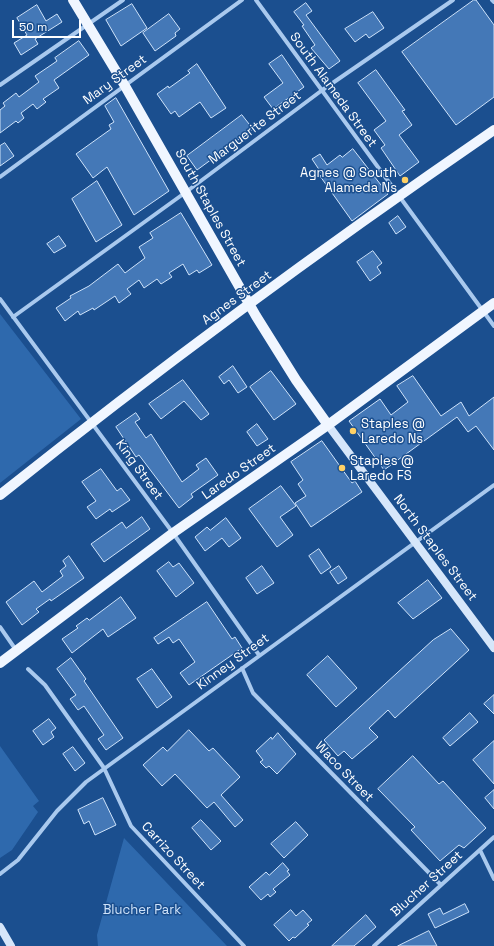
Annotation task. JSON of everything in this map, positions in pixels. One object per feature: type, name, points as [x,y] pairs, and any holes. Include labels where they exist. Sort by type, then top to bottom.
[{"type":"main road","name":"South Staples Street","points":[[73,0],[186,192],[249,306],[288,369],[328,425]]},
{"type":"main road","name":"Agnes Street","points":[[0,495],[91,422],[398,196],[494,130]]},
{"type":"main road","name":"Laredo Street","points":[[0,663],[173,533],[328,425],[494,303]]},
{"type":"main road","name":"North Staples Street","points":[[328,425],[494,648]]},
{"type":"main road","points":[[0,927],[11,946]]},
{"type":"street","points":[[0,85],[123,0]]},
{"type":"street","name":"Mary Street","points":[[0,177],[242,0]]},
{"type":"street","name":"South Alameda Street","points":[[256,0],[494,326]]},
{"type":"street","name":"Marguerite Street","points":[[13,317],[186,192],[321,91],[453,0]]},
{"type":"street","name":"King Street","points":[[0,299],[173,533],[259,655]]},
{"type":"street","name":"Kinney Street","points":[[0,874],[18,860],[70,796],[104,768],[494,485]]},
{"type":"street","points":[[0,627],[16,650]]},
{"type":"street","name":"Waco Street","points":[[242,668],[253,693],[440,884]]},
{"type":"street","name":"Carrizo Street","points":[[28,669],[45,686],[104,768],[131,826],[244,946]]},
{"type":"street","name":"Blucher Street","points":[[374,946],[440,884],[494,837]]},
{"type":"street","points":[[480,850],[494,879]]},
{"type":"green space","points":[[0,314],[81,419],[0,483]]},
{"type":"green space","points":[[0,746],[39,801],[33,806],[38,812],[12,850],[0,858]]},
{"type":"green space","name":"Blucher Park","points":[[124,838],[227,946],[98,946],[97,935]]},
{"type":"building","points":[[476,0],[494,25],[494,97],[456,125],[402,52]]},
{"type":"building","points":[[306,3],[312,11],[306,15],[340,61],[329,69],[311,48],[315,45],[302,26],[304,25],[294,12]]},
{"type":"building","points":[[132,4],[147,28],[121,46],[106,20]]},
{"type":"building","points":[[37,5],[46,21],[57,14],[62,22],[35,39],[38,44],[21,55],[14,43],[27,35],[17,18]]},
{"type":"building","points":[[373,12],[384,28],[369,38],[366,34],[355,42],[345,29]]},
{"type":"building","points":[[169,14],[180,29],[175,33],[176,36],[155,51],[143,33]]},
{"type":"building","points":[[79,41],[89,55],[54,80],[59,88],[43,99],[46,102],[37,109],[33,104],[21,113],[24,118],[18,123],[16,121],[0,133],[0,110],[5,106],[3,103],[16,93],[19,97],[39,82],[35,76],[57,61],[55,58]]},
{"type":"building","points":[[282,55],[304,87],[273,109],[264,97],[283,83],[269,64]]},
{"type":"building","points":[[197,64],[226,108],[211,118],[200,102],[179,117],[175,111],[171,114],[157,94],[168,86],[169,88],[190,73],[188,71]]},
{"type":"building","points":[[376,70],[405,110],[402,111],[412,125],[399,135],[419,162],[400,176],[381,148],[385,145],[374,130],[386,121],[358,83]]},
{"type":"building","points":[[116,98],[169,191],[134,215],[107,167],[93,178],[76,154],[111,129],[109,125],[114,122],[105,106]]},
{"type":"building","points":[[242,115],[253,129],[197,170],[187,156]]},
{"type":"building","points":[[5,143],[14,156],[0,166],[0,146]]},
{"type":"building","points":[[353,149],[388,194],[352,221],[320,176],[322,174],[312,159],[320,154],[327,165],[340,155],[342,157]]},
{"type":"building","points":[[97,181],[122,225],[96,242],[72,199]]},
{"type":"building","points":[[181,213],[212,265],[199,273],[197,270],[189,275],[183,264],[169,273],[172,277],[161,284],[157,279],[144,288],[139,280],[127,289],[131,294],[119,303],[115,296],[94,310],[93,308],[80,315],[78,311],[65,321],[56,308],[71,298],[70,296],[89,286],[118,264],[125,273],[145,258],[139,247],[153,238],[150,233]]},
{"type":"building","points":[[398,216],[406,227],[396,234],[389,223]]},
{"type":"building","points":[[59,236],[66,246],[54,253],[47,244]]},
{"type":"building","points":[[373,251],[382,263],[377,267],[381,273],[370,281],[357,262]]},
{"type":"building","points":[[233,366],[247,387],[238,393],[229,380],[224,384],[219,377]]},
{"type":"building","points":[[271,371],[296,404],[274,420],[250,387]]},
{"type":"building","points":[[413,376],[441,416],[461,402],[469,416],[494,397],[494,450],[476,426],[468,432],[457,417],[384,470],[349,421],[380,399],[391,415],[408,402],[397,386]]},
{"type":"building","points":[[183,380],[209,414],[201,420],[184,401],[161,419],[149,404]]},
{"type":"building","points":[[136,413],[140,419],[135,422],[146,438],[151,434],[182,482],[199,469],[196,465],[206,458],[218,475],[191,494],[193,497],[179,508],[139,455],[136,457],[116,427]]},
{"type":"building","points":[[257,424],[268,439],[257,446],[247,432]]},
{"type":"building","points":[[322,441],[352,483],[355,481],[362,492],[311,527],[295,503],[306,496],[298,484],[303,480],[291,462]]},
{"type":"building","points":[[101,469],[117,491],[121,488],[130,500],[112,512],[110,509],[96,519],[87,507],[96,501],[82,482]]},
{"type":"building","points":[[281,486],[296,506],[280,517],[293,535],[277,547],[249,509]]},
{"type":"building","points":[[142,517],[150,529],[104,562],[91,544],[122,522],[126,528]]},
{"type":"building","points":[[226,518],[241,538],[229,547],[222,538],[205,551],[195,537],[207,527],[210,530]]},
{"type":"building","points":[[319,549],[331,567],[321,574],[309,556]]},
{"type":"building","points":[[69,556],[84,578],[51,601],[50,599],[36,609],[39,612],[22,625],[6,602],[34,581],[42,592],[63,576],[60,571],[66,566],[63,561]]},
{"type":"building","points":[[169,562],[173,567],[179,563],[194,583],[176,597],[157,571]]},
{"type":"building","points":[[262,566],[274,583],[257,594],[246,578]]},
{"type":"building","points":[[339,566],[347,578],[338,584],[330,572]]},
{"type":"building","points":[[428,580],[442,598],[413,619],[398,603]]},
{"type":"building","points":[[121,597],[136,618],[108,637],[103,629],[72,653],[62,639],[78,628],[76,626],[87,618],[89,620]]},
{"type":"building","points":[[207,602],[232,639],[235,637],[242,648],[189,685],[180,673],[195,662],[179,639],[173,643],[169,637],[158,644],[154,638]]},
{"type":"building","points":[[451,629],[469,650],[395,718],[388,710],[369,728],[378,737],[352,759],[344,751],[338,756],[324,740],[433,640]]},
{"type":"building","points":[[328,656],[357,688],[336,707],[307,675]]},
{"type":"building","points":[[71,658],[86,679],[84,681],[123,738],[106,750],[98,739],[104,735],[84,706],[78,710],[70,699],[76,695],[57,669]]},
{"type":"building","points":[[152,669],[172,697],[157,708],[137,679]]},
{"type":"building","points":[[494,695],[494,714],[484,704]]},
{"type":"building","points":[[470,713],[478,722],[450,746],[443,738]]},
{"type":"building","points":[[49,719],[56,728],[51,732],[54,737],[43,745],[33,731]]},
{"type":"building","points":[[189,730],[209,751],[213,748],[240,777],[221,795],[243,820],[235,827],[214,802],[207,808],[175,774],[162,786],[143,765],[163,747],[167,751]]},
{"type":"building","points":[[278,733],[296,754],[277,774],[269,766],[266,768],[260,762],[263,760],[256,751],[271,737],[272,739]]},
{"type":"building","points":[[494,741],[494,784],[473,760]]},
{"type":"building","points":[[73,747],[85,763],[75,771],[63,754]]},
{"type":"building","points":[[413,756],[439,784],[443,781],[486,828],[464,848],[459,845],[440,861],[411,830],[415,827],[378,789]]},
{"type":"building","points":[[494,790],[494,809],[485,798]]},
{"type":"building","points":[[103,798],[116,825],[95,835],[89,821],[84,824],[78,810]]},
{"type":"building","points":[[201,820],[221,841],[211,850],[192,828]]},
{"type":"building","points":[[296,822],[308,835],[284,858],[271,844]]},
{"type":"building","points":[[283,863],[289,870],[287,871],[290,875],[273,889],[276,892],[270,897],[268,894],[261,900],[249,887],[266,872],[269,875]]},
{"type":"building","points":[[465,904],[469,912],[435,928],[428,914],[440,908],[443,914]]},
{"type":"building","points":[[291,910],[296,916],[303,910],[312,920],[307,924],[309,925],[295,938],[293,937],[289,941],[274,925]]},
{"type":"building","points":[[366,915],[376,927],[354,946],[332,946]]},
{"type":"building","points":[[429,931],[437,946],[398,946]]},
{"type":"place","name":"Agnes @ South Alameda Ns","points":[[405,180]]},
{"type":"place","name":"Staples @ Laredo Ns","points":[[353,431]]},
{"type":"place","name":"Staples @ Laredo FS","points":[[342,468]]}]
